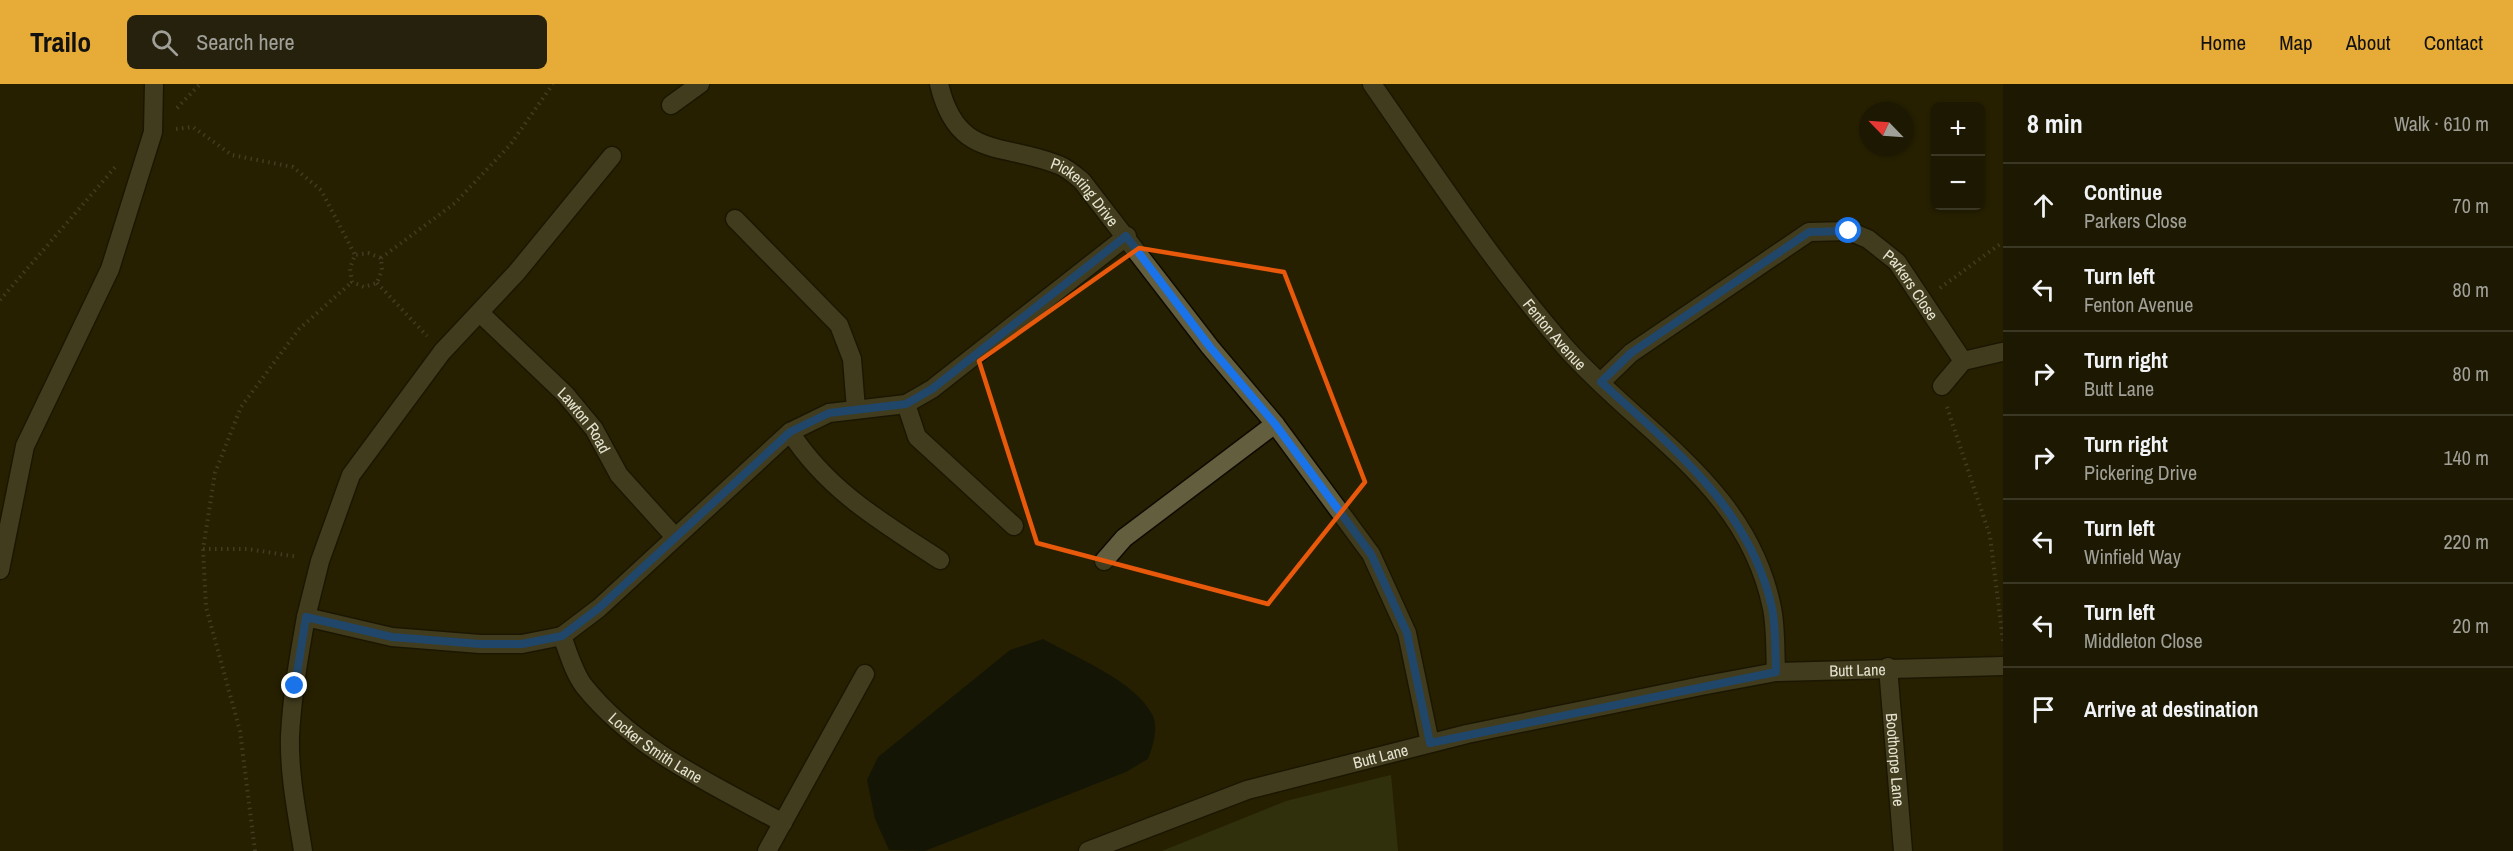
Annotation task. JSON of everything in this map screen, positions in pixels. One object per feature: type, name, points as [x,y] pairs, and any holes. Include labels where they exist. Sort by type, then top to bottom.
[{"type":"street","points":[[0,570],[25,446],[110,270],[153,132],[154,84]]},
{"type":"street","points":[[671,105],[700,84]]},
{"type":"street","name":"Pickering Drive","points":[[939,84],[945,109],[963,134],[986,146],[1061,165],[1082,181],[1210,347],[1275,424],[1371,554],[1407,633],[1430,743]]},
{"type":"street","name":"Fenton Avenue","points":[[1372,84],[1488,250],[1566,347],[1697,470],[1747,537],[1773,610],[1776,672]]},
{"type":"street","points":[[303,851],[291,777],[290,737],[306,617],[320,561],[351,475],[442,352],[517,272],[612,156]]},
{"type":"street","points":[[735,219],[839,325],[852,359],[856,409]]},
{"type":"street","name":"Parkers Close","points":[[1601,382],[1631,353],[1726,286],[1809,232],[1849,231],[1868,239],[1896,262],[1963,361]]},
{"type":"street","points":[[306,617],[392,637],[414,639],[522,644],[562,636],[599,608],[790,432],[829,413],[906,404],[932,389],[1126,236]]},
{"type":"street","name":"Lawton Road","points":[[480,313],[565,394],[594,429],[619,475],[675,537]]},
{"type":"street","points":[[1946,393],[1963,361],[2002,352]]},
{"type":"street","points":[[906,404],[917,437],[1014,526]]},
{"type":"street","points":[[1104,561],[1124,538],[1275,424]]},
{"type":"street","points":[[790,432],[818,469],[858,507],[940,560]]},
{"type":"street","name":"Locker Smith Lane","points":[[562,636],[583,685],[627,731],[686,769],[783,823]]},
{"type":"street","name":"Butt Lane","points":[[1088,851],[1247,790],[1430,743],[1776,672],[1888,667],[2003,666]]},
{"type":"street","name":"Boothorpe Lane","points":[[1888,667],[1903,851]]},
{"type":"street","points":[[767,851],[865,674]]},
{"type":"path","points":[[153,132],[200,84]]},
{"type":"path","points":[[381,258],[455,202],[510,145],[553,84]]},
{"type":"path","points":[[153,132],[193,127],[232,155],[293,167],[321,190],[355,255],[350,268],[352,282]]},
{"type":"path","points":[[0,300],[119,162]]},
{"type":"path","points":[[1935,291],[2003,242]]},
{"type":"path","points":[[355,255],[368,253],[381,258]]},
{"type":"path","points":[[352,282],[364,287],[377,282],[382,270],[381,258]]},
{"type":"path","points":[[255,851],[240,730],[206,607],[203,549],[215,473],[242,407],[299,329],[352,282]]},
{"type":"path","points":[[377,282],[442,352]]},
{"type":"path","points":[[1946,393],[1946,410],[1990,536],[2003,641]]},
{"type":"path","points":[[203,549],[248,549],[320,561]]},
{"type":"highlighted area","points":[[1139,248],[1284,272],[1365,482],[1268,604],[1037,543],[979,361]]},
{"type":"green space","points":[[1391,775],[1398,851],[1162,851],[1286,801]]},
{"type":"shaded area","points":[[1043,639],[1103,671],[1144,702],[1155,724],[1148,759],[1126,772],[925,851],[889,850],[875,819],[867,780],[878,757],[1010,650]]},
{"type":"route","points":[[295,686],[306,617],[392,637],[480,644],[522,644],[562,636],[599,608],[790,432],[808,421],[829,413],[906,404],[932,389],[1126,236],[1210,347],[1275,424],[1371,554],[1407,633],[1430,743],[1776,672],[1773,610],[1747,537],[1697,470],[1601,382],[1631,353],[1707,299],[1809,232],[1849,231]]}]
